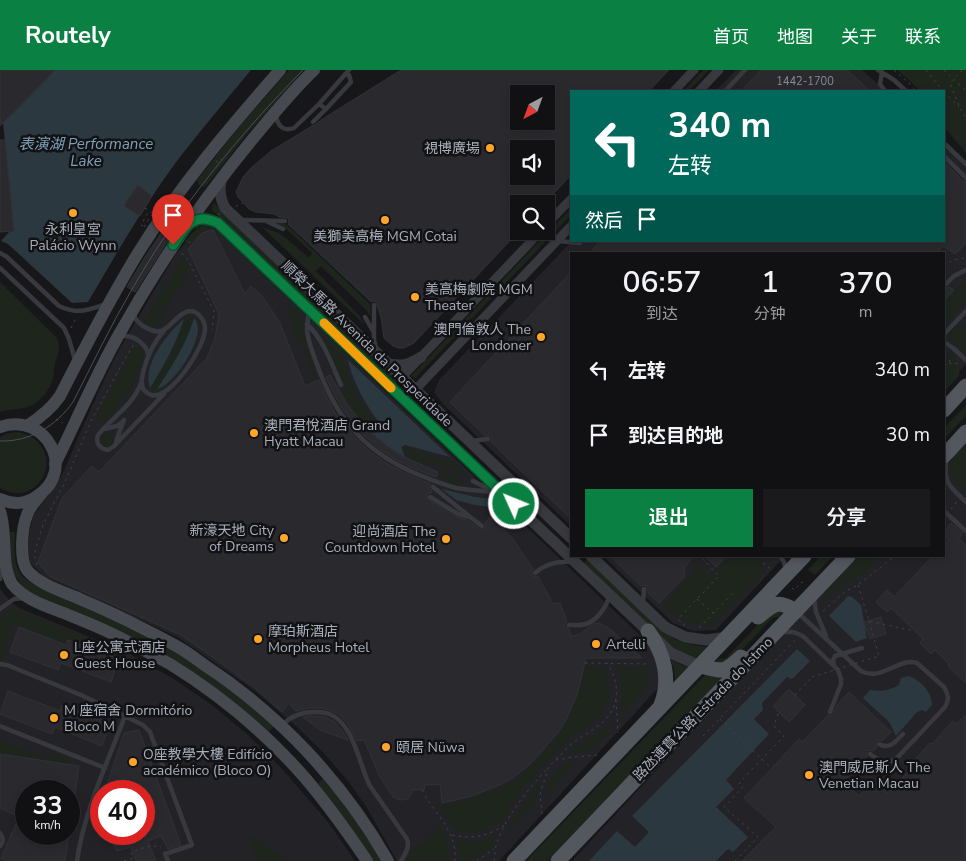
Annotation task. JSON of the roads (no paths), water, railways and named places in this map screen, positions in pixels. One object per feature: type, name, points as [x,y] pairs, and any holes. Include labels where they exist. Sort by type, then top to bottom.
[{"type":"main road","points":[[28,426],[45,414],[60,396],[109,303],[139,252],[182,189],[208,154],[280,70]]},
{"type":"main road","points":[[314,70],[275,112],[228,169],[194,225],[159,266],[116,340],[82,406],[56,464],[54,475],[49,485],[27,515],[22,556],[28,571],[42,582],[125,619],[179,648],[245,694],[281,726],[326,772],[356,812],[388,861]]},
{"type":"main road","points":[[945,409],[966,386]]},
{"type":"main road","points":[[0,427],[8,424],[18,424],[28,426],[42,434],[52,448],[56,464]]},
{"type":"main road","points":[[947,452],[966,432]]},
{"type":"main road","points":[[0,500],[19,503],[32,500],[42,493]]},
{"type":"main road","points":[[0,511],[3,525],[2,565],[11,584],[30,600],[118,636],[169,664],[233,709],[270,741],[306,778],[367,861]]},
{"type":"main road","points":[[514,861],[803,557]]},
{"type":"main road","name":"路氹連貫公路 Estrada do Istmo","points":[[558,861],[847,557]]},
{"type":"main road","points":[[728,637],[747,628],[772,605],[787,605],[796,611]]},
{"type":"main road","points":[[648,631],[660,651],[666,673],[664,696],[659,709]]},
{"type":"main road","points":[[700,666],[717,670],[729,668],[759,640],[774,634]]},
{"type":"main road","points":[[281,726],[278,732],[280,738],[307,768],[306,778]]},
{"type":"street","points":[[675,90],[694,70]]},
{"type":"street","points":[[700,90],[719,70]]},
{"type":"street","name":"順榮大馬路 Avenida da Prosperidade","points":[[228,169],[221,180],[219,190],[225,208],[570,537]]},
{"type":"street","points":[[555,216],[570,200]]},
{"type":"street","name":"順榮大馬路 Avenida da Prosperidade","points":[[194,225],[193,220],[202,218],[211,219],[218,223],[514,504],[570,552]]},
{"type":"street","points":[[416,389],[570,227]]},
{"type":"street","points":[[447,441],[433,416],[404,389],[402,377],[532,240]]},
{"type":"street","points":[[386,361],[398,366],[410,364],[421,357]]},
{"type":"street","points":[[592,557],[665,627],[683,636],[706,640],[728,637]]},
{"type":"street","name":"順榮大馬路 Avenida da Prosperidade","points":[[578,559],[613,598],[670,653],[700,666]]},
{"type":"lane","points":[[726,90],[745,70]]},
{"type":"lane","points":[[880,71],[880,84],[884,90]]},
{"type":"lane","points":[[880,71],[905,90]]},
{"type":"lane","points":[[275,112],[281,128],[289,130],[299,124],[347,72],[351,82],[312,122]]},
{"type":"lane","points":[[319,104],[326,109]]},
{"type":"lane","points":[[945,144],[966,164]]},
{"type":"lane","points":[[945,157],[966,178]]},
{"type":"lane","points":[[234,216],[242,220],[284,221]]},
{"type":"lane","points":[[265,221],[282,229]]},
{"type":"lane","points":[[557,240],[570,242]]},
{"type":"lane","points":[[0,253],[7,257],[59,306],[79,311],[109,303]]},
{"type":"lane","points":[[0,268],[64,328],[68,335],[76,364]]},
{"type":"lane","points":[[946,284],[954,276],[966,270]]},
{"type":"lane","points":[[374,305],[374,340],[376,348],[386,361]]},
{"type":"lane","points":[[134,308],[135,318],[144,327],[154,332],[160,332],[165,329]]},
{"type":"lane","points":[[309,309],[307,332],[330,396],[341,414],[365,442],[393,463],[435,482],[456,488],[494,492]]},
{"type":"lane","points":[[142,382],[136,395],[97,438],[98,445],[102,449],[108,450],[116,444],[170,388],[196,353],[201,344],[205,328],[200,316],[192,311],[177,317],[165,329],[148,356],[142,377],[144,390],[148,394],[160,395],[170,388]]},
{"type":"lane","points":[[945,333],[966,311]]},
{"type":"lane","points":[[365,317],[374,332]]},
{"type":"lane","points":[[307,324],[313,329],[342,385]]},
{"type":"lane","points":[[116,340],[126,335],[136,340],[146,347],[148,356]]},
{"type":"lane","points":[[945,343],[966,360]]},
{"type":"lane","points":[[103,430],[117,426],[124,420],[120,427],[116,444]]},
{"type":"lane","points":[[469,441],[488,439]]},
{"type":"lane","points":[[947,452],[945,465],[946,480],[966,502]]},
{"type":"lane","points":[[473,480],[514,504]]},
{"type":"lane","points":[[433,487],[482,526]]},
{"type":"lane","points":[[430,496],[458,514],[470,517]]},
{"type":"lane","points":[[945,512],[966,531]]},
{"type":"lane","points":[[781,557],[784,562],[786,575]]},
{"type":"lane","points":[[535,572],[544,566],[556,562],[578,559]]},
{"type":"lane","points":[[0,578],[2,565]]},
{"type":"lane","points":[[643,606],[644,589]]},
{"type":"lane","points":[[814,593],[818,617],[828,640]]},
{"type":"lane","points":[[604,608],[612,603],[613,598]]},
{"type":"lane","points":[[569,625],[586,624],[594,619],[613,598]]},
{"type":"lane","points":[[0,609],[14,599],[30,600]]},
{"type":"lane","points":[[796,611],[861,671],[878,674],[910,661],[917,663],[944,688],[948,696],[945,707],[896,759],[890,762],[882,762],[870,754]]},
{"type":"lane","points":[[774,634],[785,631],[801,635],[834,665],[845,678]]},
{"type":"lane","points":[[835,647],[845,650],[856,650]]},
{"type":"lane","points":[[834,665],[833,660],[835,656],[862,648]]},
{"type":"lane","points":[[0,664],[7,665],[81,695],[143,725],[150,732],[192,845],[166,854],[168,861]]},
{"type":"lane","points":[[830,712],[841,684],[840,674]]},
{"type":"lane","points":[[834,698],[837,705]]},
{"type":"lane","points":[[281,726],[294,716],[305,712],[318,712],[330,714],[345,727],[352,739],[370,786],[407,839],[408,849],[401,861]]},
{"type":"lane","points":[[76,861],[88,811],[125,716]]},
{"type":"lane","points":[[0,726],[105,768]]},
{"type":"lane","points":[[879,744],[887,747],[890,746],[903,734]]},
{"type":"lane","points":[[0,833],[3,838],[0,846]]},
{"type":"water","name":"表演湖 Performance Lake","points":[[55,70],[251,70],[191,143],[157,189],[88,302],[72,303],[8,244],[1,241],[9,232],[14,231],[3,123]]},
{"type":"water","points":[[194,318],[198,329],[190,354],[171,380],[157,389],[183,346]]},
{"type":"water","points":[[184,319],[169,355],[150,388],[150,369],[153,359],[164,341]]},
{"type":"water","points":[[348,360],[450,457],[405,445],[401,447],[405,457],[371,432],[367,428],[378,428],[380,424],[361,394]]},
{"type":"water","points":[[442,489],[475,497],[494,499],[524,528],[516,524],[497,508],[456,500]]},
{"type":"water","points":[[848,596],[861,605],[867,638],[856,642],[829,616]]},
{"type":"water","points":[[797,649],[810,661],[792,679],[787,677],[762,703],[763,710],[754,719],[769,734],[726,780],[734,789],[716,807],[748,837],[733,852],[728,849],[716,861],[589,861],[617,831],[635,847],[649,832],[632,816]]},
{"type":"water","points":[[908,676],[917,680],[925,687],[932,700],[932,705],[926,712],[922,710],[917,712],[896,736],[890,723],[863,698],[870,690],[882,691],[896,687],[899,685],[901,678]]},
{"type":"tram line","points":[[0,441],[22,439],[41,431],[66,411],[73,402],[123,305],[149,261],[188,203],[255,121],[303,70]]},
{"type":"place","name":"視博廣場","points":[[490,148]]},
{"type":"place","name":"永利皇宮 Palácio Wynn","points":[[73,213]]},
{"type":"place","name":"美獅美高梅 MGM Cotai","points":[[385,220]]},
{"type":"place","name":"美高梅劇院 MGM Theater","points":[[415,297]]},
{"type":"place","name":"澳門倫敦人 The Londoner","points":[[541,337]]},
{"type":"place","name":"澳門君悅酒店 Grand Hyatt Macau","points":[[254,433]]},
{"type":"place","name":"新濠天地 City of Dreams","points":[[284,538]]},
{"type":"place","name":"迎尚酒店 The Countdown Hotel","points":[[446,539]]},
{"type":"place","name":"摩珀斯酒店 Morpheus Hotel","points":[[258,639]]},
{"type":"place","name":"Artelli","points":[[596,644]]},
{"type":"place","name":"L座公寓式酒店 Guest House","points":[[64,655]]},
{"type":"place","name":"M 座宿舍 Dormitório Bloco M","points":[[54,718]]},
{"type":"place","name":"頤居 Nüwa","points":[[386,747]]},
{"type":"place","name":"O座教學大樓 Edifício académico (Bloco O)","points":[[133,762]]},
{"type":"place","name":"澳門威尼斯人 The Venetian Macau","points":[[809,775]]}]
